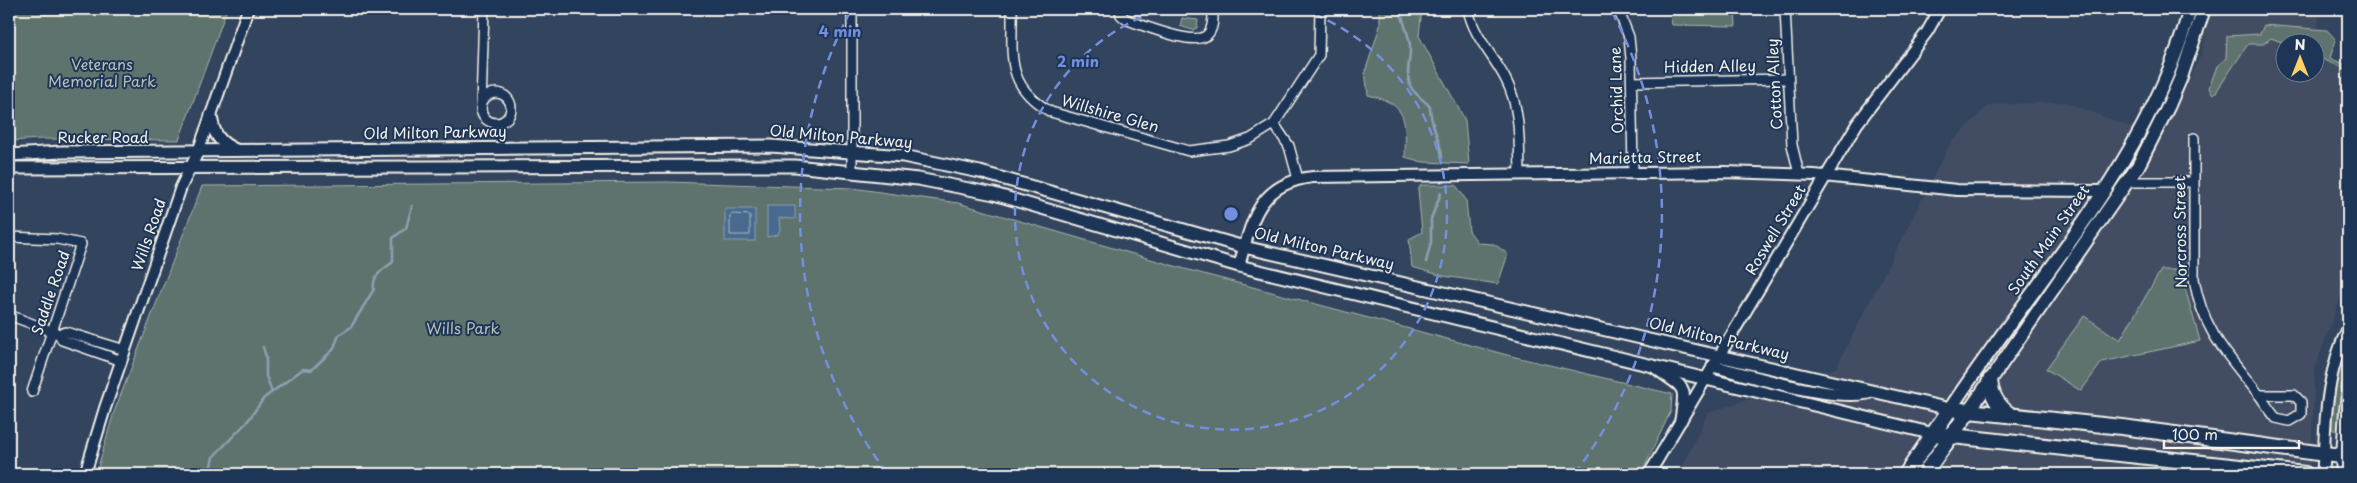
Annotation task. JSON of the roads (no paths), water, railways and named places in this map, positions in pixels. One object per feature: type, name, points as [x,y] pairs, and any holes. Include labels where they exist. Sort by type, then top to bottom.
[{"type":"highway","points":[[1990,380],[1994,399],[2003,410],[2012,416]]},
{"type":"highway","name":"Old Milton Parkway","points":[[1950,409],[2345,456]]},
{"type":"highway","name":"South Main Street","points":[[1906,474],[1950,409]]},
{"type":"highway","name":"South Main Street","points":[[1924,474],[1968,411]]},
{"type":"highway","points":[[1934,434],[2305,474]]},
{"type":"main road","name":"South Main Street","points":[[1950,409],[2104,191],[2140,130],[2166,78],[2190,9]]},
{"type":"main road","name":"South Main Street","points":[[1968,411],[2127,182],[2168,107],[2193,45],[2204,9]]},
{"type":"main road","points":[[211,115],[215,134],[225,145],[240,152]]},
{"type":"main road","points":[[2127,182],[2123,174],[2141,142],[2140,130]]},
{"type":"main road","name":"Old Milton Parkway","points":[[198,152],[761,146],[903,156],[980,172],[1244,247],[1950,409]]},
{"type":"main road","name":"Rucker Road","points":[[9,155],[62,152],[198,152]]},
{"type":"main road","points":[[189,167],[271,169],[795,166],[852,170],[918,179],[994,194],[1239,266],[1651,364],[1934,434]]},
{"type":"main road","name":"Rucker Road","points":[[9,168],[189,167]]},
{"type":"main road","points":[[2084,243],[2083,232],[2107,200],[2104,191]]},
{"type":"main road","points":[[1651,364],[1675,380],[1683,388],[1685,396],[1681,420]]},
{"type":"main road","points":[[1713,366],[1825,392],[1855,395],[1875,392]]},
{"type":"main road","points":[[2323,474],[2324,453]]},
{"type":"main road","points":[[2342,474],[2345,456]]},
{"type":"street","name":"Wills Road","points":[[85,474],[105,408],[189,167],[198,152],[248,9]]},
{"type":"street","points":[[481,107],[484,9]]},
{"type":"street","points":[[852,9],[852,170]]},
{"type":"street","name":"Willshire Glen","points":[[1012,9],[1014,73],[1024,92],[1036,103],[1051,112],[1190,151],[1229,146],[1250,139],[1274,124],[1318,55],[1320,9]]},
{"type":"street","points":[[1120,9],[1121,15],[1127,20],[1189,39],[1202,39],[1208,35],[1212,29],[1213,9]]},
{"type":"street","points":[[1468,9],[1476,32],[1499,66],[1512,94],[1518,125],[1520,174]]},
{"type":"street","name":"Orchid Lane","points":[[1618,9],[1629,38],[1632,82],[1633,172]]},
{"type":"street","name":"Cotton Alley","points":[[1785,9],[1794,157],[1799,174]]},
{"type":"street","name":"Roswell Street","points":[[1649,474],[1857,124],[1927,32],[1940,9]]},
{"type":"street","name":"Hidden Alley","points":[[1632,82],[1788,79]]},
{"type":"street","points":[[1274,124],[1289,146],[1298,179]]},
{"type":"street","name":"Norcross Street","points":[[2194,138],[2194,279],[2198,301],[2205,320],[2216,340],[2260,395],[2273,415],[2279,419],[2292,420],[2300,414],[2301,402],[2294,395],[2260,395]]},
{"type":"street","name":"Marietta Street","points":[[1239,266],[1256,214],[1264,200],[1281,185],[1298,179],[1633,172],[1799,174],[1957,190],[2013,192],[2104,191]]},
{"type":"street","points":[[2127,182],[2193,182]]},
{"type":"street","name":"Saddle Road","points":[[9,237],[57,239],[81,244],[56,332],[32,392]]},
{"type":"street","points":[[9,315],[56,332],[66,332],[124,356]]},
{"type":"street","points":[[2324,453],[2330,387],[2337,357],[2348,328]]},
{"type":"street","points":[[2345,456],[2345,411],[2348,387]]},
{"type":"water","points":[[767,206],[795,206],[795,219],[779,218],[780,230],[777,235],[767,237]]},
{"type":"water","points":[[725,209],[755,209],[755,241],[725,241]]},
{"type":"waterway","points":[[1401,9],[1410,46],[1408,70],[1411,88],[1430,107],[1430,114],[1442,158]]},
{"type":"waterway","points":[[1426,262],[1431,242],[1431,219],[1441,193]]},
{"type":"waterway","points":[[209,474],[213,457],[247,422],[264,398],[303,369],[311,370],[333,350],[339,335],[351,327],[374,289],[376,276],[393,262],[393,238],[406,228],[412,206]]},
{"type":"waterway","points":[[263,347],[266,357],[266,376],[272,392]]},
{"type":"park label","name":"Veterans Memorial Park","points":[[102,74]]},
{"type":"park label","name":"Wills Park","points":[[463,329]]}]
